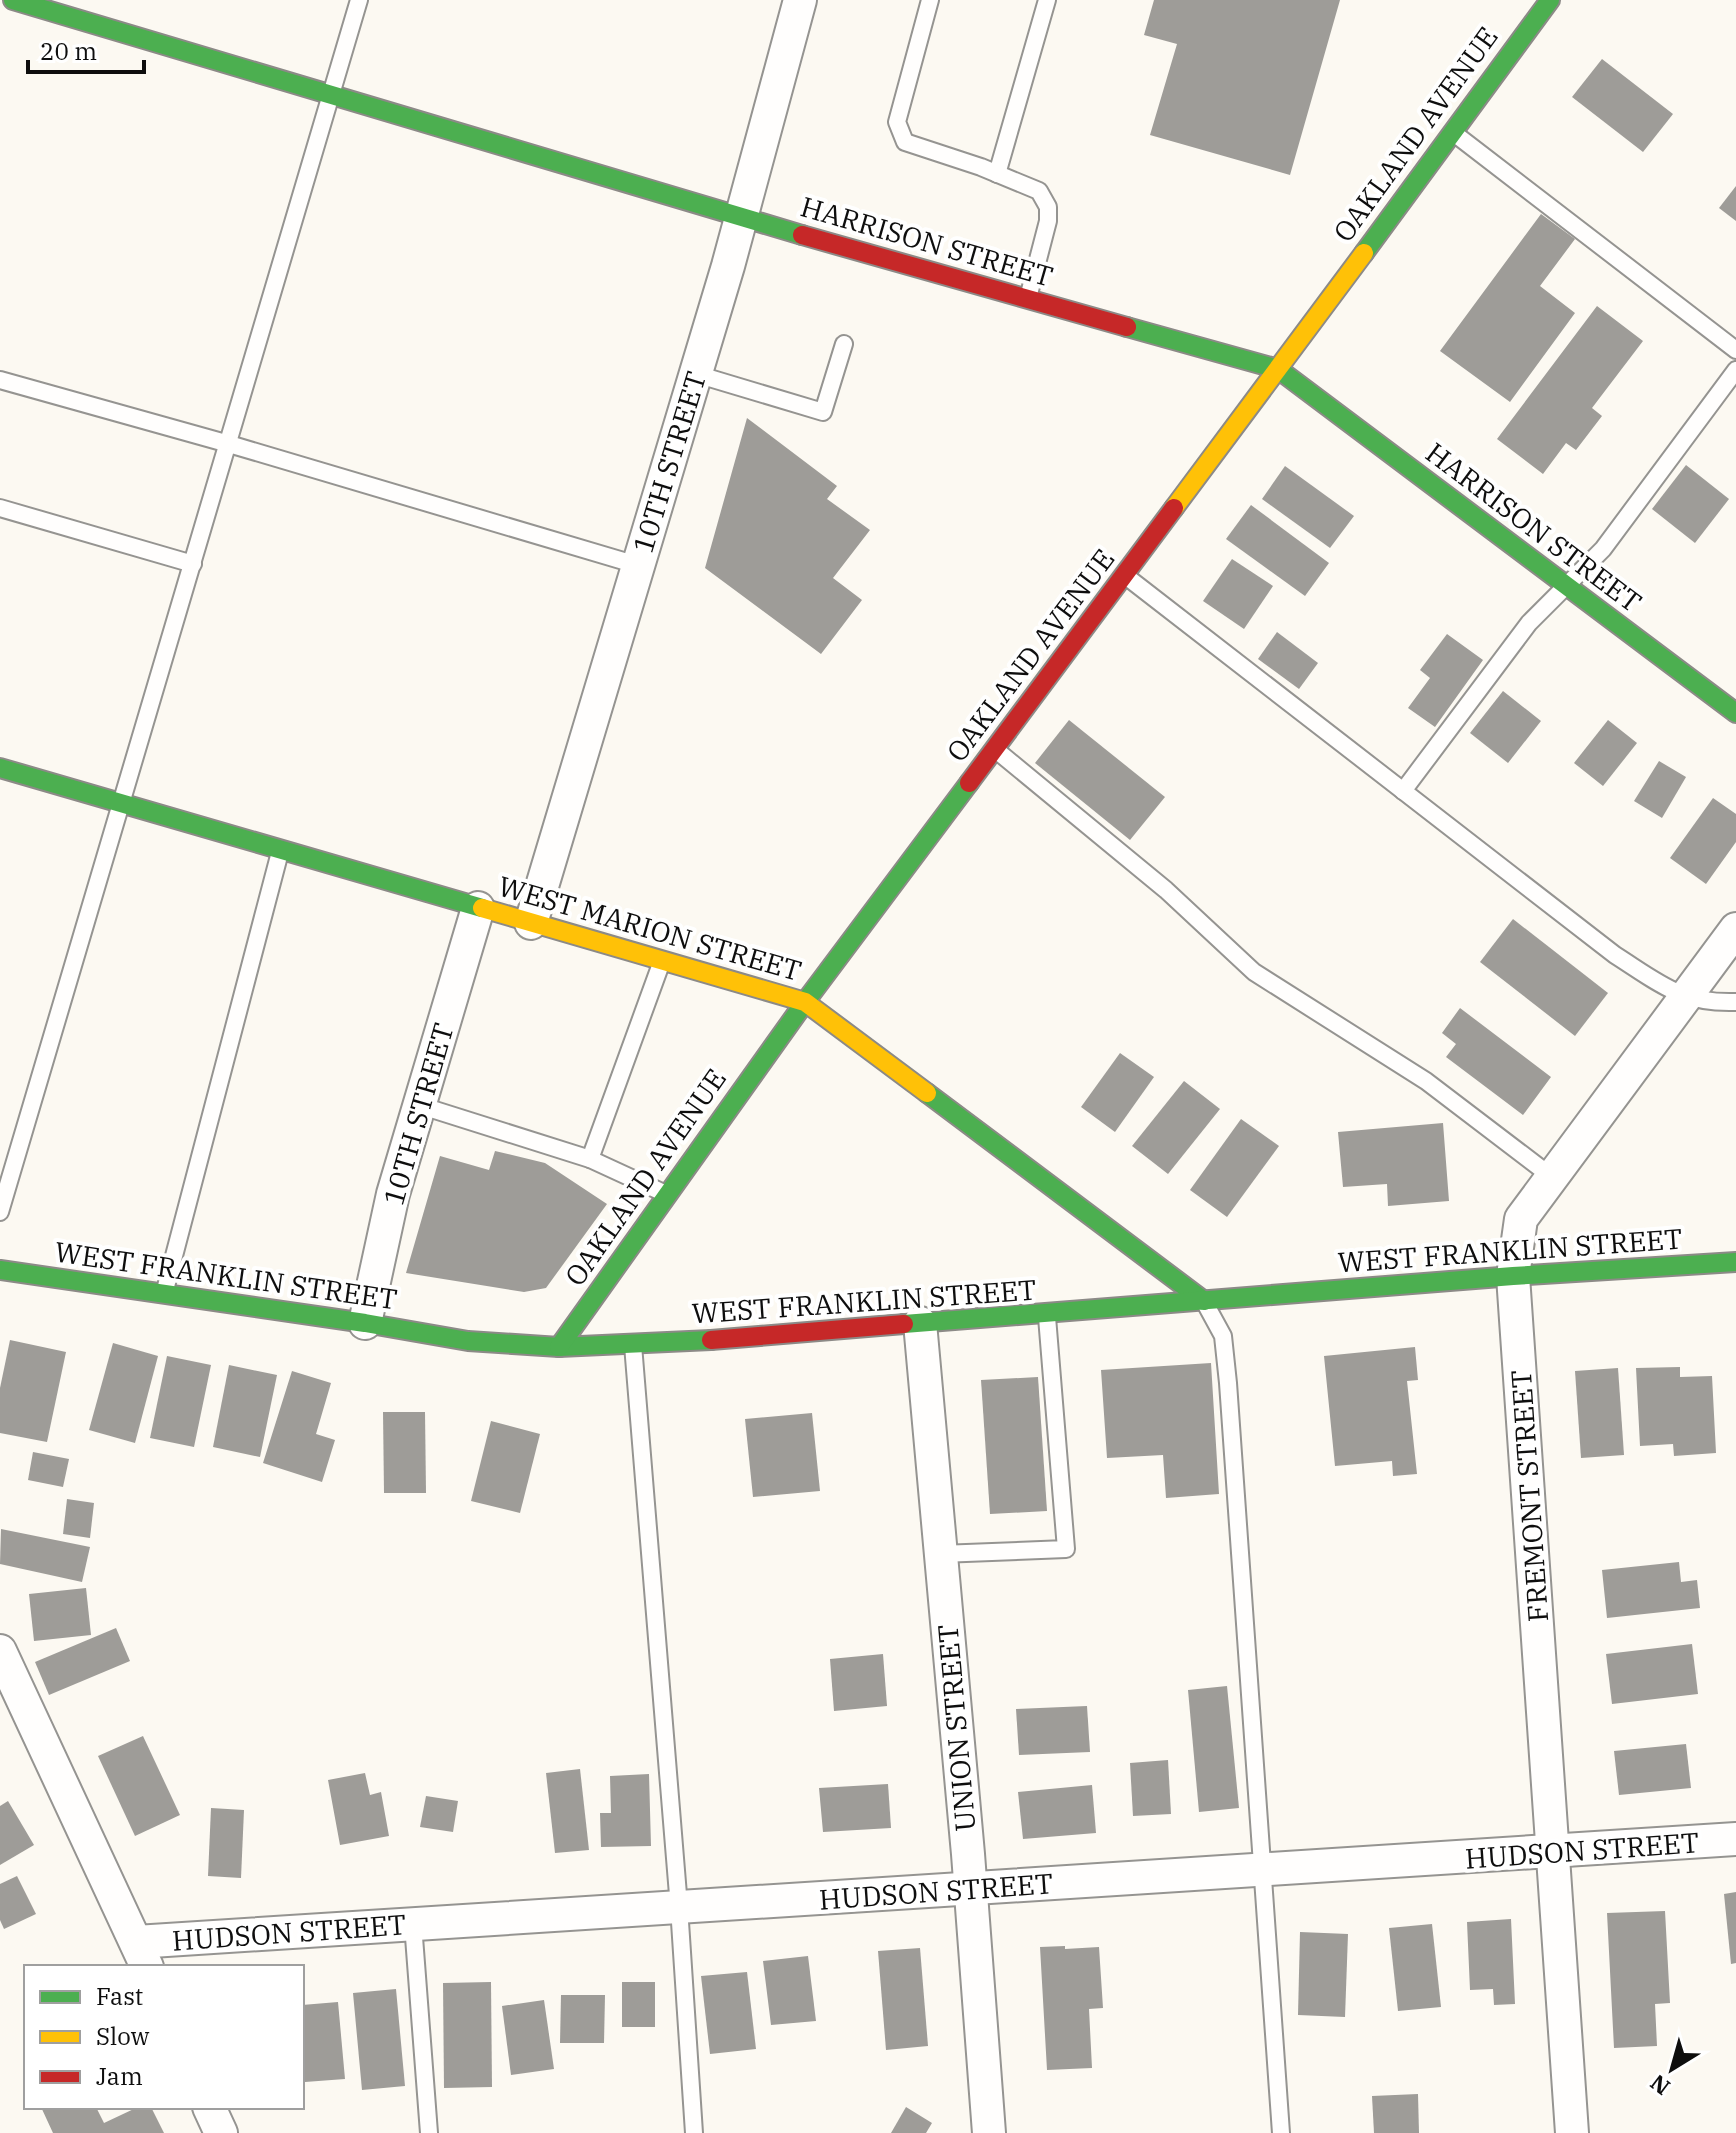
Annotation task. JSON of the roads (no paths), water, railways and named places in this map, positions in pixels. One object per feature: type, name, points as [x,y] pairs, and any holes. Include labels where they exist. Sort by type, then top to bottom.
[{"type":"street","name":"HARRISON STREET","points":[[13,0],[742,218],[1278,369],[1736,713]]},
{"type":"street","name":"10TH STREET","points":[[531,923],[742,218],[800,0]]},
{"type":"street","name":"OAKLAND AVENUE","points":[[559,1347],[805,1002],[1550,0]]},
{"type":"street","name":"WEST MARION STREET","points":[[0,768],[805,1002],[1204,1301]]},
{"type":"street","name":"10TH STREET","points":[[365,1323],[393,1194],[478,908]]},
{"type":"street","name":"FREMONT STREET","points":[[1572,2133],[1513,1276],[1521,1219],[1736,929]]},
{"type":"street","name":"WEST FRANKLIN STREET","points":[[0,1270],[468,1341],[559,1347],[633,1345],[1513,1276],[1736,1262]]},
{"type":"street","name":"UNION STREET","points":[[920,1323],[989,2133]]},
{"type":"street","points":[[0,1651],[141,1954]]},
{"type":"street","name":"HUDSON STREET","points":[[141,1954],[413,1924],[1736,1839]]},
{"type":"street","points":[[210,2109],[221,2133]]},
{"type":"lane","points":[[0,1212],[359,0]]},
{"type":"lane","points":[[930,0],[897,122],[905,142],[1039,191],[1048,207],[1048,221],[1028,298]]},
{"type":"lane","points":[[997,174],[1047,0]]},
{"type":"lane","points":[[1451,131],[1736,350]]},
{"type":"lane","points":[[696,374],[823,412],[844,344]]},
{"type":"lane","points":[[1403,791],[1529,623],[1603,549],[1736,370]]},
{"type":"lane","points":[[0,380],[229,444],[637,565]]},
{"type":"lane","points":[[0,508],[193,564]]},
{"type":"lane","points":[[1124,575],[1615,955],[1673,993],[1715,1003],[1736,1002]]},
{"type":"lane","points":[[995,748],[1166,890],[1254,972],[1426,1081],[1552,1177]]},
{"type":"lane","points":[[164,1294],[280,850]]},
{"type":"lane","points":[[590,1159],[662,961]]},
{"type":"lane","points":[[419,1105],[590,1159],[667,1195]]},
{"type":"lane","points":[[1204,1301],[1223,1336],[1228,1383],[1281,2133]]},
{"type":"lane","points":[[940,1554],[1066,1549],[1046,1315]]},
{"type":"lane","points":[[633,1345],[679,1907],[694,2133]]},
{"type":"lane","points":[[413,1924],[429,2133]]}]
